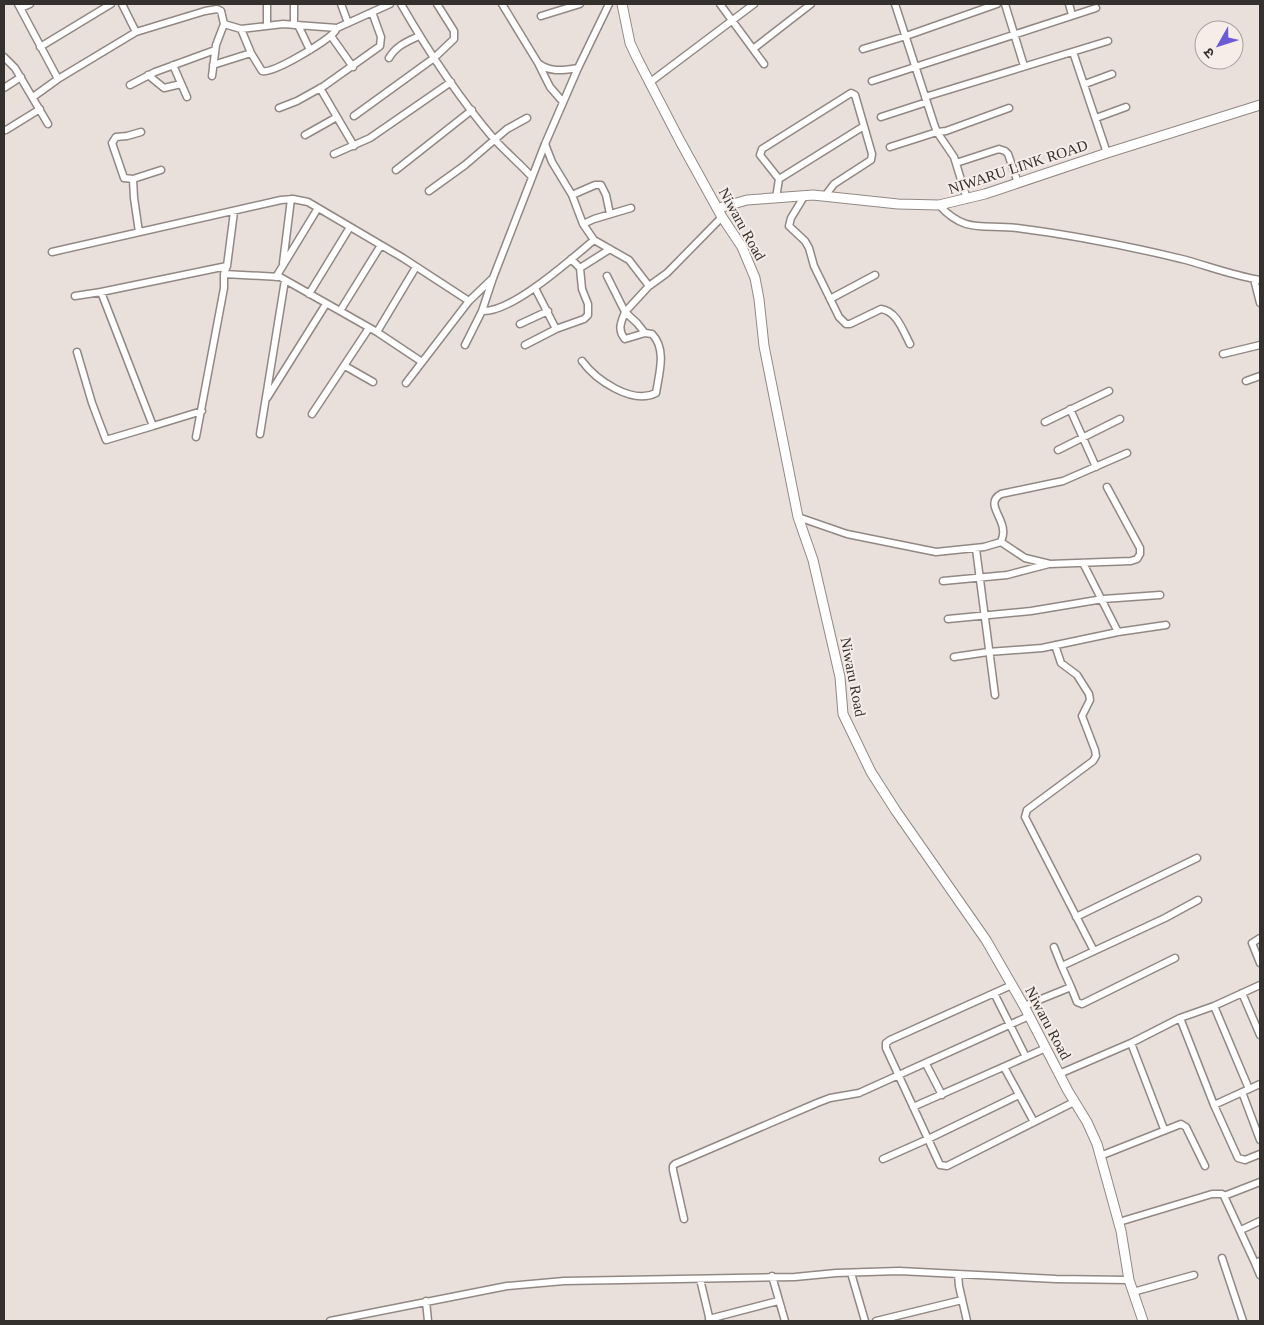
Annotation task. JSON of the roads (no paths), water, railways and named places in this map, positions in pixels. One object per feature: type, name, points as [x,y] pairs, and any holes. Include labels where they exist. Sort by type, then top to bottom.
[{"type":"street","points":[[30,4],[19,6],[58,79]]},
{"type":"street","points":[[40,47],[111,4]]},
{"type":"street","points":[[122,4],[136,32]]},
{"type":"street","points":[[267,4],[267,26]]},
{"type":"street","points":[[294,4],[296,25],[310,50]]},
{"type":"street","points":[[340,4],[348,23]]},
{"type":"street","points":[[224,24],[241,29],[296,25],[337,28],[390,4]]},
{"type":"street","points":[[401,4],[419,36],[472,110],[494,139],[532,177]]},
{"type":"street","points":[[354,116],[434,58],[454,40],[454,30],[437,4]]},
{"type":"street","points":[[502,4],[538,63],[550,87],[563,102]]},
{"type":"street","points":[[541,16],[561,7],[580,4]]},
{"type":"street","points":[[465,344],[482,311],[545,144],[578,68],[610,4]]},
{"type":"street","name":"Niwaru Road","points":[[622,4],[630,43],[649,83],[680,141],[742,247],[755,278],[764,346],[798,517],[813,560],[839,672],[843,714],[871,772],[986,940],[1024,1006],[1058,1074],[1087,1122],[1100,1156],[1119,1222],[1129,1280],[1142,1321]]},
{"type":"street","points":[[720,4],[764,64]]},
{"type":"street","points":[[649,83],[754,4]]},
{"type":"street","points":[[753,49],[811,4]]},
{"type":"street","points":[[896,4],[937,132],[949,147],[967,199]]},
{"type":"street","points":[[863,49],[997,4]]},
{"type":"street","points":[[1005,4],[1024,66]]},
{"type":"street","points":[[1069,4],[1072,15]]},
{"type":"street","points":[[872,81],[1096,8]]},
{"type":"street","points":[[33,97],[58,79],[136,32],[217,9],[221,11],[224,24],[215,50],[212,76]]},
{"type":"street","points":[[279,108],[320,88],[377,50],[382,43],[372,12]]},
{"type":"street","points":[[241,29],[251,53],[262,71],[265,72],[275,69],[310,50],[331,36],[337,28]]},
{"type":"street","points":[[331,36],[353,67]]},
{"type":"street","points":[[389,58],[393,50],[399,45],[419,36]]},
{"type":"street","points":[[881,117],[926,99],[1024,66],[1108,41]]},
{"type":"street","points":[[130,85],[148,75],[215,50]]},
{"type":"street","points":[[1073,52],[1107,153]]},
{"type":"street","points":[[214,65],[251,53]]},
{"type":"street","points":[[4,57],[15,68],[48,124]]},
{"type":"street","points":[[538,63],[543,68],[552,70],[578,68]]},
{"type":"street","points":[[173,65],[187,97]]},
{"type":"street","points":[[1085,84],[1112,74]]},
{"type":"street","points":[[148,75],[164,88],[181,84]]},
{"type":"street","points":[[4,88],[21,78]]},
{"type":"street","points":[[334,154],[370,138],[451,82]]},
{"type":"street","points":[[320,88],[354,146]]},
{"type":"street","points":[[776,198],[778,179],[760,155],[762,149],[851,93],[855,95],[872,154],[872,160],[834,184],[825,196]]},
{"type":"street","name":"NIWARU LINK ROAD","points":[[721,212],[747,200],[805,195],[898,204],[939,205],[967,199],[1260,105]]},
{"type":"street","points":[[1096,118],[1126,107]]},
{"type":"street","points":[[890,147],[937,132],[946,131],[1009,108]]},
{"type":"street","points":[[6,130],[40,109]]},
{"type":"street","points":[[396,170],[472,110]]},
{"type":"street","points":[[305,135],[337,117]]},
{"type":"street","points":[[429,191],[465,165],[494,139],[527,118]]},
{"type":"street","points":[[778,179],[864,126]]},
{"type":"street","points":[[141,132],[116,137],[112,143],[124,178],[133,179],[161,170]]},
{"type":"street","points":[[545,144],[552,162],[572,195],[583,224],[594,240],[629,260],[650,286]]},
{"type":"street","points":[[956,163],[999,149],[1005,150],[1018,183]]},
{"type":"street","points":[[133,179],[138,232]]},
{"type":"street","points":[[572,195],[595,185],[601,185],[606,195],[610,214]]},
{"type":"street","points":[[805,195],[791,218],[789,226],[809,248],[814,266],[839,317],[846,324],[850,324],[881,309],[889,311],[894,315],[910,344]]},
{"type":"street","points":[[52,252],[291,199],[308,202],[381,245],[469,301]]},
{"type":"street","points":[[282,267],[291,199]]},
{"type":"street","points":[[939,205],[950,217],[966,225],[1016,228],[1108,244],[1180,259],[1257,279],[1260,303]]},
{"type":"street","points":[[276,277],[318,208]]},
{"type":"street","points":[[583,224],[631,208]]},
{"type":"street","points":[[196,437],[224,288],[224,274],[227,266],[234,212]]},
{"type":"street","points":[[582,361],[595,375],[616,390],[627,394],[656,393],[660,369],[660,344],[652,334],[645,333],[626,339],[623,336],[620,325],[625,312],[650,286],[667,274],[721,212]]},
{"type":"street","points":[[309,294],[350,227]]},
{"type":"street","points":[[482,311],[488,312],[499,308],[535,288],[594,240]]},
{"type":"street","points":[[340,311],[381,245]]},
{"type":"street","points":[[580,268],[610,249]]},
{"type":"street","points":[[525,345],[556,329],[584,320],[588,315],[588,304],[582,289],[580,268],[571,259]]},
{"type":"street","points":[[75,296],[227,266]]},
{"type":"street","points":[[377,332],[416,267]]},
{"type":"street","points":[[224,274],[276,277],[285,280],[377,332],[422,362]]},
{"type":"street","points":[[830,299],[874,274]]},
{"type":"street","points":[[607,276],[625,312],[637,322],[645,333]]},
{"type":"street","points":[[406,383],[469,301],[493,278]]},
{"type":"street","points":[[260,434],[285,280]]},
{"type":"street","points":[[535,288],[556,329]]},
{"type":"street","points":[[101,292],[153,426]]},
{"type":"street","points":[[265,401],[326,304]]},
{"type":"street","points":[[520,324],[548,311]]},
{"type":"street","points":[[312,414],[369,328]]},
{"type":"street","points":[[1223,354],[1260,345]]},
{"type":"street","points":[[77,352],[92,403],[106,440],[202,411]]},
{"type":"street","points":[[345,366],[373,382]]},
{"type":"street","points":[[1246,381],[1260,376]]},
{"type":"street","points":[[1045,422],[1109,391]]},
{"type":"street","points":[[1070,409],[1096,467]]},
{"type":"street","points":[[1058,450],[1120,419]]},
{"type":"street","points":[[1001,542],[1003,530],[995,508],[994,502],[996,497],[1002,494],[1063,481],[1127,453]]},
{"type":"street","points":[[943,581],[1008,575],[1050,564],[1131,561],[1137,559],[1140,554],[1140,548],[1107,487]]},
{"type":"street","points":[[798,517],[847,534],[936,552],[976,549],[1001,542],[1026,558],[1050,564]]},
{"type":"street","points":[[976,549],[995,695]]},
{"type":"street","points":[[1083,563],[1118,632]]},
{"type":"street","points":[[948,619],[1160,595]]},
{"type":"street","points":[[954,657],[1055,645],[1166,624]]},
{"type":"street","points":[[1055,645],[1061,662],[1077,675],[1090,694],[1090,700],[1082,716],[1096,756],[1093,761],[1027,810],[1025,816],[1094,951]]},
{"type":"street","points":[[1076,917],[1197,858]]},
{"type":"street","points":[[1062,967],[1165,918],[1198,900]]},
{"type":"street","points":[[1260,938],[1252,943],[1260,963]]},
{"type":"street","points":[[1054,947],[1077,1002],[1084,1003],[1175,958]]},
{"type":"street","points":[[1012,985],[888,1041],[886,1045],[940,1165],[944,1167],[1074,1102]]},
{"type":"street","points":[[1058,1074],[1131,1043],[1180,1018],[1214,1006],[1260,985]]},
{"type":"street","points":[[1024,1006],[1071,987]]},
{"type":"street","points":[[994,994],[1026,1057]]},
{"type":"street","points":[[1242,994],[1260,1035]]},
{"type":"street","points":[[1214,1006],[1249,1089]]},
{"type":"street","points":[[684,1219],[673,1170],[674,1164],[830,1098],[859,1094],[1029,1016]]},
{"type":"street","points":[[1180,1018],[1214,1105],[1238,1158],[1245,1160],[1260,1154]]},
{"type":"street","points":[[1131,1043],[1164,1129]]},
{"type":"street","points":[[913,1107],[1046,1048]]},
{"type":"street","points":[[926,1064],[942,1094]]},
{"type":"street","points":[[1004,1067],[1034,1122]]},
{"type":"street","points":[[1214,1105],[1260,1084]]},
{"type":"street","points":[[1242,1092],[1260,1140]]},
{"type":"street","points":[[883,1159],[1019,1095]]},
{"type":"street","points":[[1100,1156],[1179,1124],[1184,1125],[1205,1166]]},
{"type":"street","points":[[1119,1222],[1212,1194],[1222,1194],[1224,1196],[1260,1182]]},
{"type":"street","points":[[1224,1196],[1258,1262],[1260,1275]]},
{"type":"street","points":[[1240,1230],[1260,1221]]},
{"type":"street","points":[[1222,1258],[1243,1321]]},
{"type":"street","points":[[330,1321],[507,1286],[564,1281],[795,1277],[899,1271],[1056,1279],[1129,1280]]},
{"type":"street","points":[[852,1273],[865,1321]]},
{"type":"street","points":[[958,1274],[967,1321]]},
{"type":"street","points":[[772,1276],[785,1321]]},
{"type":"street","points":[[1133,1292],[1194,1276]]},
{"type":"street","points":[[700,1279],[709,1320],[778,1301]]},
{"type":"street","points":[[876,1321],[962,1300]]},
{"type":"street","points":[[426,1301],[428,1321]]}]
